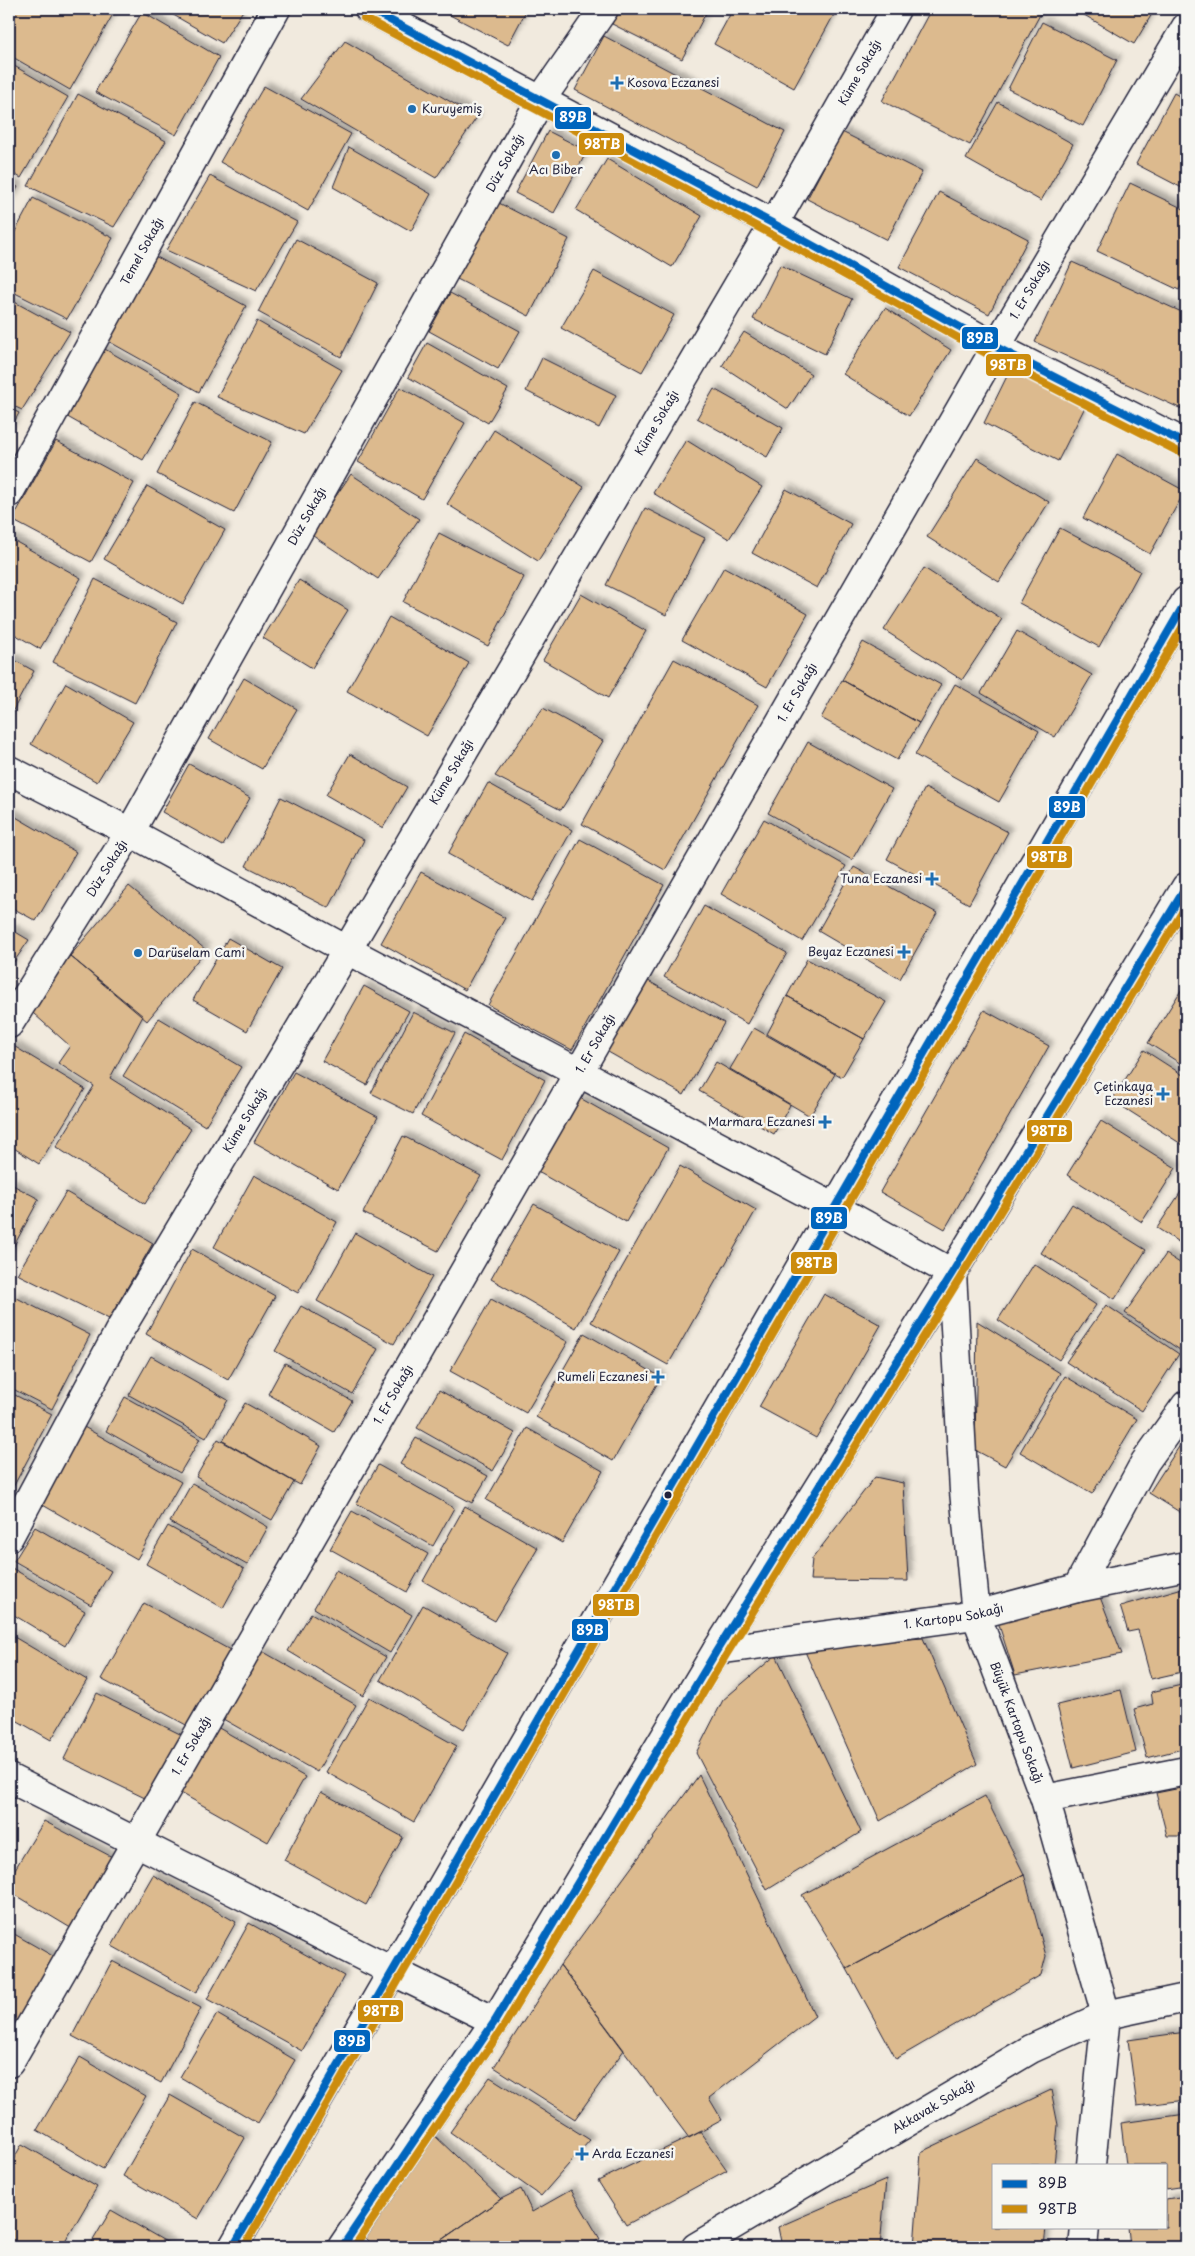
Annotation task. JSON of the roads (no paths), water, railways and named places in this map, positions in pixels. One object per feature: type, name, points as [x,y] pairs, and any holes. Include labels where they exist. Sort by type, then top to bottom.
[{"type":"street","name":"Temel Sokağı","points":[[9,492],[276,9]]},
{"type":"street","points":[[369,9],[774,224],[996,348],[1186,444]]},
{"type":"street","name":"Düz Sokağı","points":[[9,1024],[130,832],[540,101],[604,9]]},
{"type":"street","name":"Küme Sokağı","points":[[9,1537],[118,1334],[347,950],[774,224],[896,9]]},
{"type":"street","name":"1. Er Sokağı","points":[[9,2063],[996,348],[1186,27]]},
{"type":"street","points":[[233,2247],[1186,601]]},
{"type":"street","points":[[9,770],[130,832],[347,950],[580,1072],[952,1272]]},
{"type":"street","points":[[342,2247],[495,2021],[717,1650],[952,1272],[1186,886]]},
{"type":"street","name":"Büyük Kartopu Sokağı","points":[[952,1272],[964,1491],[976,1615],[1045,1799],[1106,2015],[1091,2164]]},
{"type":"street","points":[[1077,1588],[1145,1462],[1186,1405]]},
{"type":"street","name":"1. Kartopu Sokağı","points":[[717,1650],[976,1615],[1077,1588],[1186,1566]]},
{"type":"street","points":[[1045,1799],[1186,1771]]},
{"type":"street","points":[[9,1778],[495,2021]]},
{"type":"street","name":"Akkavak Sokağı","points":[[696,2247],[1031,2049],[1106,2015],[1186,1998]]},
{"type":"street","points":[[1083,2247],[1085,2228]]},
{"type":"place","name":"Kosova Eczanesi","points":[[617,83]]},
{"type":"place","name":"Kuruyemiş","points":[[412,109]]},
{"type":"place","name":"Acı Biber","points":[[556,155]]},
{"type":"place","name":"Tuna Eczanesi","points":[[932,879]]},
{"type":"place","name":"Beyaz Eczanesi","points":[[904,952]]},
{"type":"place","name":"Darüselam Cami","points":[[138,953]]},
{"type":"place","name":"Çetinkaya Eczanesi","points":[[1163,1094]]},
{"type":"place","name":"Marmara Eczanesi","points":[[825,1122]]},
{"type":"place","name":"Rumeli Eczanesi","points":[[658,1377]]},
{"type":"place","name":"Arda Eczanesi","points":[[582,2154]]}]
